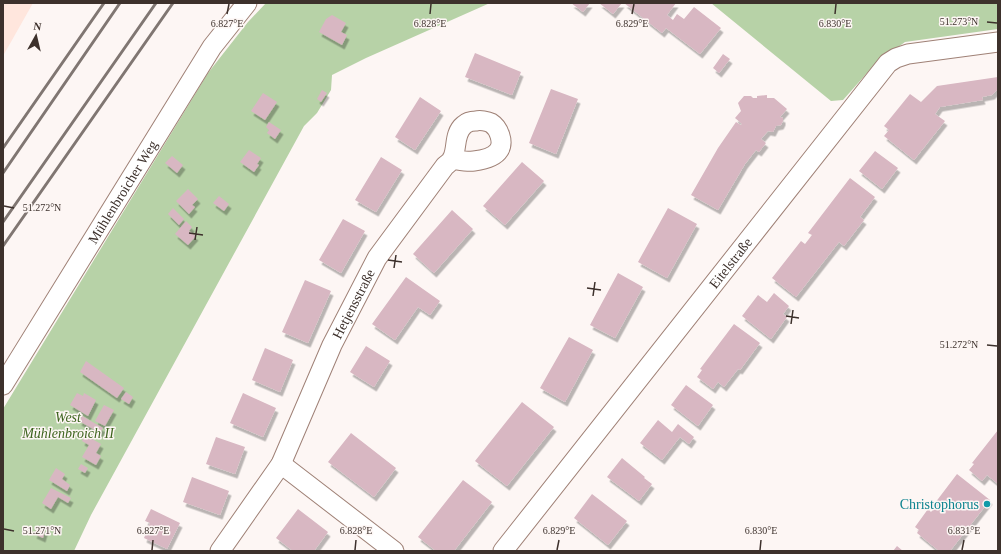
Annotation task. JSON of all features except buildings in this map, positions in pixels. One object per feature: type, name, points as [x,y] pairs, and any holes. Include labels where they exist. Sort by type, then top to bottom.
[{"type":"street","name":"Mühlenbroicher Weg","points":[[3,385],[212,47],[247,3]]},
{"type":"street","name":"Eitelstraße","points":[[503,551],[888,63],[896,58],[908,54],[998,42]]},
{"type":"street","name":"Hetjensstraße","points":[[220,551],[280,464],[332,345],[377,258],[445,166],[452,159]]},
{"type":"street","points":[[280,464],[394,551]]},
{"type":"shaded area","points":[[3,3],[33,3],[3,56]]},
{"type":"green space","name":"West Mühlenbroich II","points":[[266,3],[490,3],[366,58],[332,75],[331,90],[317,113],[304,126],[91,515],[74,551],[3,551],[3,409],[208,73],[248,22]]},
{"type":"green space","points":[[711,3],[998,3],[998,29],[905,42],[875,64],[843,100],[831,101]]},
{"type":"railway","points":[[3,148],[104,3]]},
{"type":"railway","points":[[3,173],[120,3]]},
{"type":"railway","points":[[3,222],[156,3]]},
{"type":"railway","points":[[3,246],[173,3]]},
{"type":"place","name":"Christophorus","points":[[987,504]]}]
